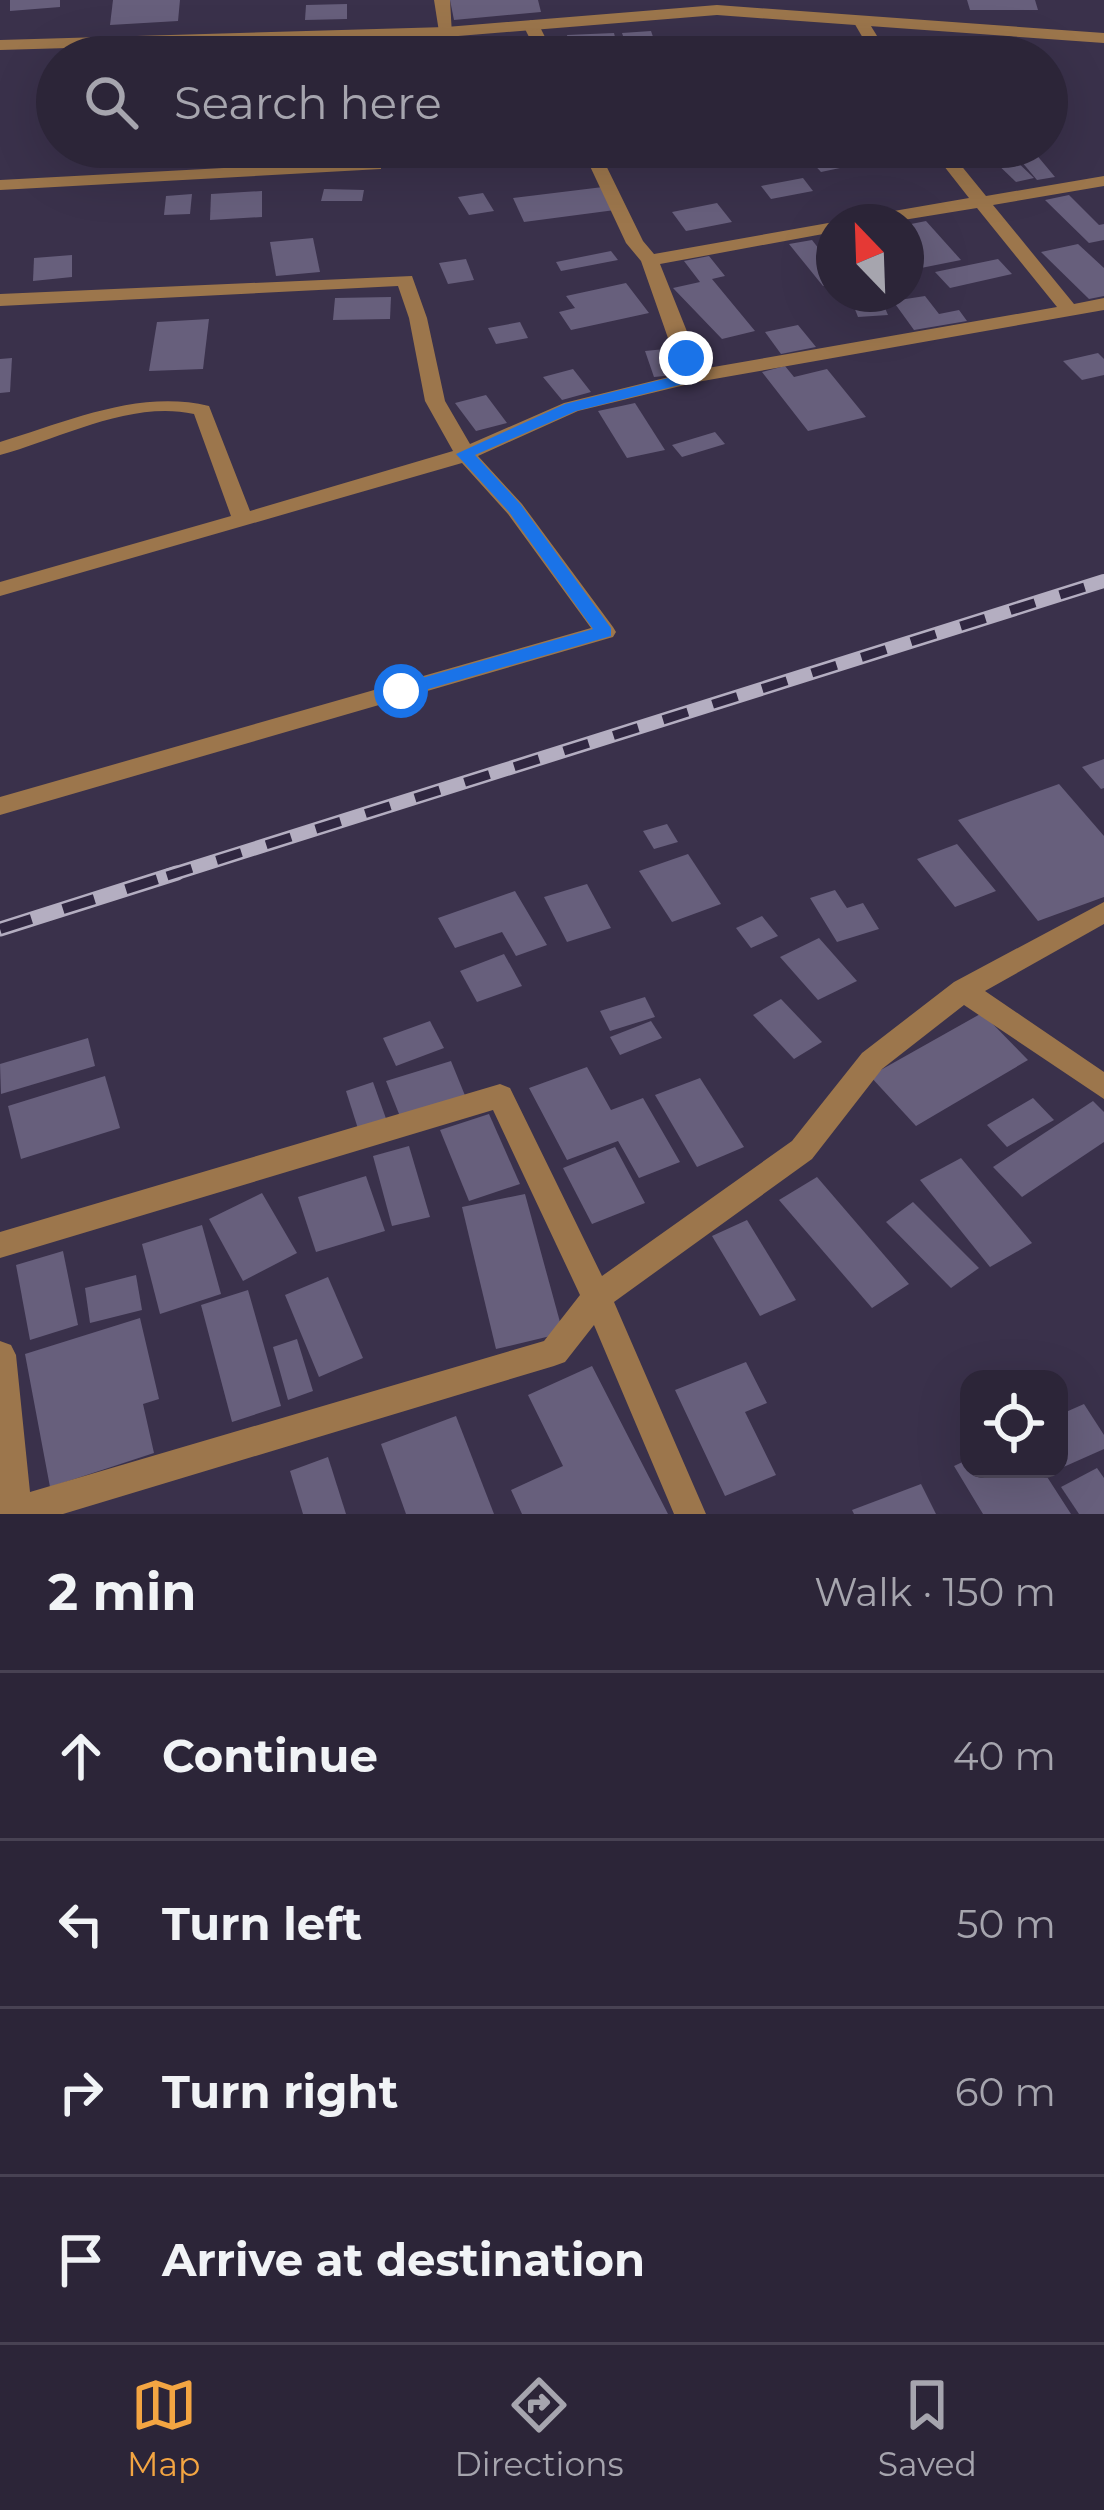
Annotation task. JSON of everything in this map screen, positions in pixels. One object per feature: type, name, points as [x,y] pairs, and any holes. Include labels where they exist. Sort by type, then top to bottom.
[{"type":"street","points":[[442,0],[447,32]]},
{"type":"street","points":[[319,36],[447,32],[718,10],[1104,38]]},
{"type":"street","points":[[861,21],[870,36]]},
{"type":"street","points":[[531,25],[536,36]]},
{"type":"street","points":[[0,46],[36,45]]},
{"type":"street","points":[[0,184],[316,168]]},
{"type":"street","points":[[600,168],[635,243],[650,260],[697,376]]},
{"type":"street","points":[[955,168],[1067,307]]},
{"type":"street","points":[[924,210],[1104,181]]},
{"type":"street","points":[[650,260],[816,229]]},
{"type":"street","points":[[0,300],[405,280],[418,317],[435,401],[464,454],[515,508],[605,632],[0,806]]},
{"type":"street","points":[[0,589],[244,522],[464,454],[571,407],[697,376],[1104,304]]},
{"type":"street","points":[[0,449],[157,405],[184,402],[202,410],[244,522]]},
{"type":"street","points":[[0,1355],[16,1513],[554,1352],[597,1297],[802,1150],[872,1061],[963,990],[1104,912]]},
{"type":"street","points":[[963,990],[1104,1087]]},
{"type":"street","points":[[0,1245],[500,1096],[597,1297],[690,1514]]},
{"type":"building","points":[[10,0],[60,0],[60,7],[10,11]]},
{"type":"building","points":[[113,0],[180,0],[178,21],[110,25]]},
{"type":"building","points":[[450,0],[538,0],[541,12],[454,20]]},
{"type":"building","points":[[967,0],[1035,0],[1038,10],[970,10]]},
{"type":"building","points":[[347,4],[347,19],[305,20],[306,5]]},
{"type":"building","points":[[651,31],[653,36],[623,36]]},
{"type":"building","points":[[614,33],[615,36],[567,36]]},
{"type":"building","points":[[1001,168],[1024,168],[1034,178],[1016,182]]},
{"type":"building","points":[[1027,168],[1048,168],[1055,177],[1037,180]]},
{"type":"building","points":[[803,178],[813,191],[771,199],[761,186]]},
{"type":"building","points":[[603,187],[615,210],[524,222],[513,198]]},
{"type":"building","points":[[324,189],[364,190],[362,201],[321,201]]},
{"type":"building","points":[[262,191],[262,217],[210,220],[211,194]]},
{"type":"building","points":[[483,193],[494,211],[469,215],[458,197]]},
{"type":"building","points":[[192,194],[190,214],[164,215],[166,196]]},
{"type":"building","points":[[1069,195],[1099,225],[1104,224],[1104,240],[1089,243],[1045,200]]},
{"type":"building","points":[[717,203],[732,222],[686,231],[672,212]]},
{"type":"building","points":[[926,221],[961,260],[924,267]]},
{"type":"building","points":[[313,238],[320,272],[276,276],[270,242]]},
{"type":"building","points":[[812,240],[816,277],[789,244]]},
{"type":"building","points":[[1078,244],[1104,268],[1104,296],[1089,299],[1041,252]]},
{"type":"building","points":[[611,251],[618,260],[561,271],[556,262]]},
{"type":"building","points":[[72,255],[72,277],[33,281],[34,258]]},
{"type":"building","points":[[709,256],[725,276],[712,279],[755,331],[722,339],[673,288],[700,282],[684,261]]},
{"type":"building","points":[[466,259],[474,280],[448,284],[439,263]]},
{"type":"building","points":[[998,259],[1012,274],[950,288],[935,272]]},
{"type":"building","points":[[626,283],[649,313],[571,330],[559,312],[575,308],[566,296]]},
{"type":"building","points":[[924,296],[939,314],[959,310],[967,321],[914,330],[901,312],[924,312]]},
{"type":"building","points":[[391,297],[390,319],[333,320],[335,298]]},
{"type":"building","points":[[856,312],[888,315],[858,317]]},
{"type":"building","points":[[209,319],[203,369],[149,371],[157,322]]},
{"type":"building","points":[[520,322],[528,338],[496,344],[488,328]]},
{"type":"building","points":[[798,325],[816,347],[781,354],[765,332]]},
{"type":"building","points":[[665,349],[674,375],[654,377],[645,351]]},
{"type":"building","points":[[1098,353],[1104,359],[1104,375],[1082,380],[1063,361]]},
{"type":"building","points":[[12,358],[10,392],[0,393],[0,359]]},
{"type":"building","points":[[785,366],[794,377],[827,369],[866,417],[808,431],[762,372]]},
{"type":"building","points":[[573,369],[591,392],[562,400],[543,377]]},
{"type":"building","points":[[486,395],[507,423],[476,431],[455,403]]},
{"type":"building","points":[[635,403],[665,450],[627,458],[598,411]]},
{"type":"building","points":[[715,432],[725,444],[682,457],[672,445]]},
{"type":"building","points":[[1104,759],[1104,788],[1101,789],[1082,767]]},
{"type":"building","points":[[1059,784],[1104,836],[1104,897],[1038,921],[958,820]]},
{"type":"building","points":[[667,824],[678,842],[654,849],[643,831]]},
{"type":"building","points":[[957,844],[996,891],[955,907],[917,859]]},
{"type":"building","points":[[688,854],[721,904],[672,922],[639,871]]},
{"type":"building","points":[[587,884],[611,928],[567,942],[544,897]]},
{"type":"building","points":[[835,890],[847,908],[863,903],[879,929],[837,942],[810,898]]},
{"type":"building","points":[[515,891],[547,945],[516,956],[502,932],[455,948],[438,918]]},
{"type":"building","points":[[762,916],[778,936],[751,948],[736,928]]},
{"type":"building","points":[[819,938],[857,981],[818,1000],[780,957]]},
{"type":"building","points":[[504,954],[522,986],[477,1002],[460,971]]},
{"type":"building","points":[[645,997],[655,1017],[610,1031],[600,1011]]},
{"type":"building","points":[[781,999],[822,1042],[794,1059],[753,1015]]},
{"type":"building","points":[[982,1013],[1028,1060],[916,1126],[870,1076]]},
{"type":"building","points":[[430,1021],[444,1048],[396,1066],[383,1038]]},
{"type":"building","points":[[651,1021],[662,1038],[620,1055],[610,1037]]},
{"type":"building","points":[[88,1038],[95,1066],[1,1094],[0,1064]]},
{"type":"building","points":[[451,1061],[466,1098],[401,1119],[386,1081]]},
{"type":"building","points":[[587,1067],[611,1110],[643,1098],[680,1162],[639,1178],[618,1141],[567,1160],[529,1088]]},
{"type":"building","points":[[105,1076],[120,1128],[21,1159],[8,1106]]},
{"type":"building","points":[[700,1078],[744,1147],[697,1167],[655,1095]]},
{"type":"building","points":[[373,1082],[389,1127],[360,1135],[346,1091]]},
{"type":"building","points":[[1033,1098],[1054,1120],[1007,1147],[987,1125]]},
{"type":"building","points":[[1093,1101],[1104,1112],[1104,1142],[1022,1197],[993,1167]]},
{"type":"building","points":[[489,1114],[520,1184],[469,1201],[440,1130]]},
{"type":"building","points":[[409,1146],[430,1217],[392,1226],[373,1156]]},
{"type":"building","points":[[615,1147],[645,1203],[592,1224],[563,1168]]},
{"type":"building","points":[[961,1158],[1032,1243],[990,1267],[920,1180]]},
{"type":"building","points":[[366,1176],[385,1231],[316,1252],[298,1197]]},
{"type":"building","points":[[817,1177],[909,1284],[872,1308],[779,1200]]},
{"type":"building","points":[[262,1193],[297,1253],[243,1281],[209,1219]]},
{"type":"building","points":[[525,1194],[563,1333],[496,1349],[462,1207]]},
{"type":"building","points":[[913,1202],[979,1268],[951,1288],[886,1222]]},
{"type":"building","points":[[747,1220],[796,1300],[760,1316],[712,1236]]},
{"type":"building","points":[[202,1225],[221,1294],[160,1314],[142,1244]]},
{"type":"building","points":[[63,1251],[78,1325],[30,1340],[16,1265]]},
{"type":"building","points":[[136,1275],[142,1310],[90,1323],[85,1288]]},
{"type":"building","points":[[328,1277],[363,1358],[319,1377],[285,1295]]},
{"type":"building","points":[[248,1290],[281,1406],[232,1422],[201,1305]]},
{"type":"building","points":[[140,1318],[159,1399],[143,1404],[154,1453],[50,1487],[25,1354]]},
{"type":"building","points":[[297,1339],[313,1391],[288,1400],[273,1347]]},
{"type":"building","points":[[746,1362],[767,1403],[745,1412],[776,1475],[725,1496],[675,1390]]},
{"type":"building","points":[[592,1366],[668,1514],[522,1514],[511,1490],[563,1466],[528,1395]]},
{"type":"building","points":[[1084,1404],[1104,1435],[1104,1449],[1068,1465],[1068,1411]]},
{"type":"building","points":[[456,1416],[494,1514],[406,1514],[381,1444]]},
{"type":"building","points":[[328,1457],[346,1514],[303,1514],[290,1471]]},
{"type":"building","points":[[1097,1468],[1104,1478],[1104,1514],[1079,1514],[1061,1487]]},
{"type":"building","points":[[961,1478],[1048,1478],[1071,1514],[983,1514]]},
{"type":"building","points":[[921,1484],[936,1514],[854,1514],[852,1510]]},
{"type":"railway","points":[[167,876],[1104,581]]},
{"type":"railway","points":[[0,929],[177,873]]},
{"type":"route","points":[[401,691],[605,632],[515,508],[464,454],[571,407],[697,376],[686,358]]}]
